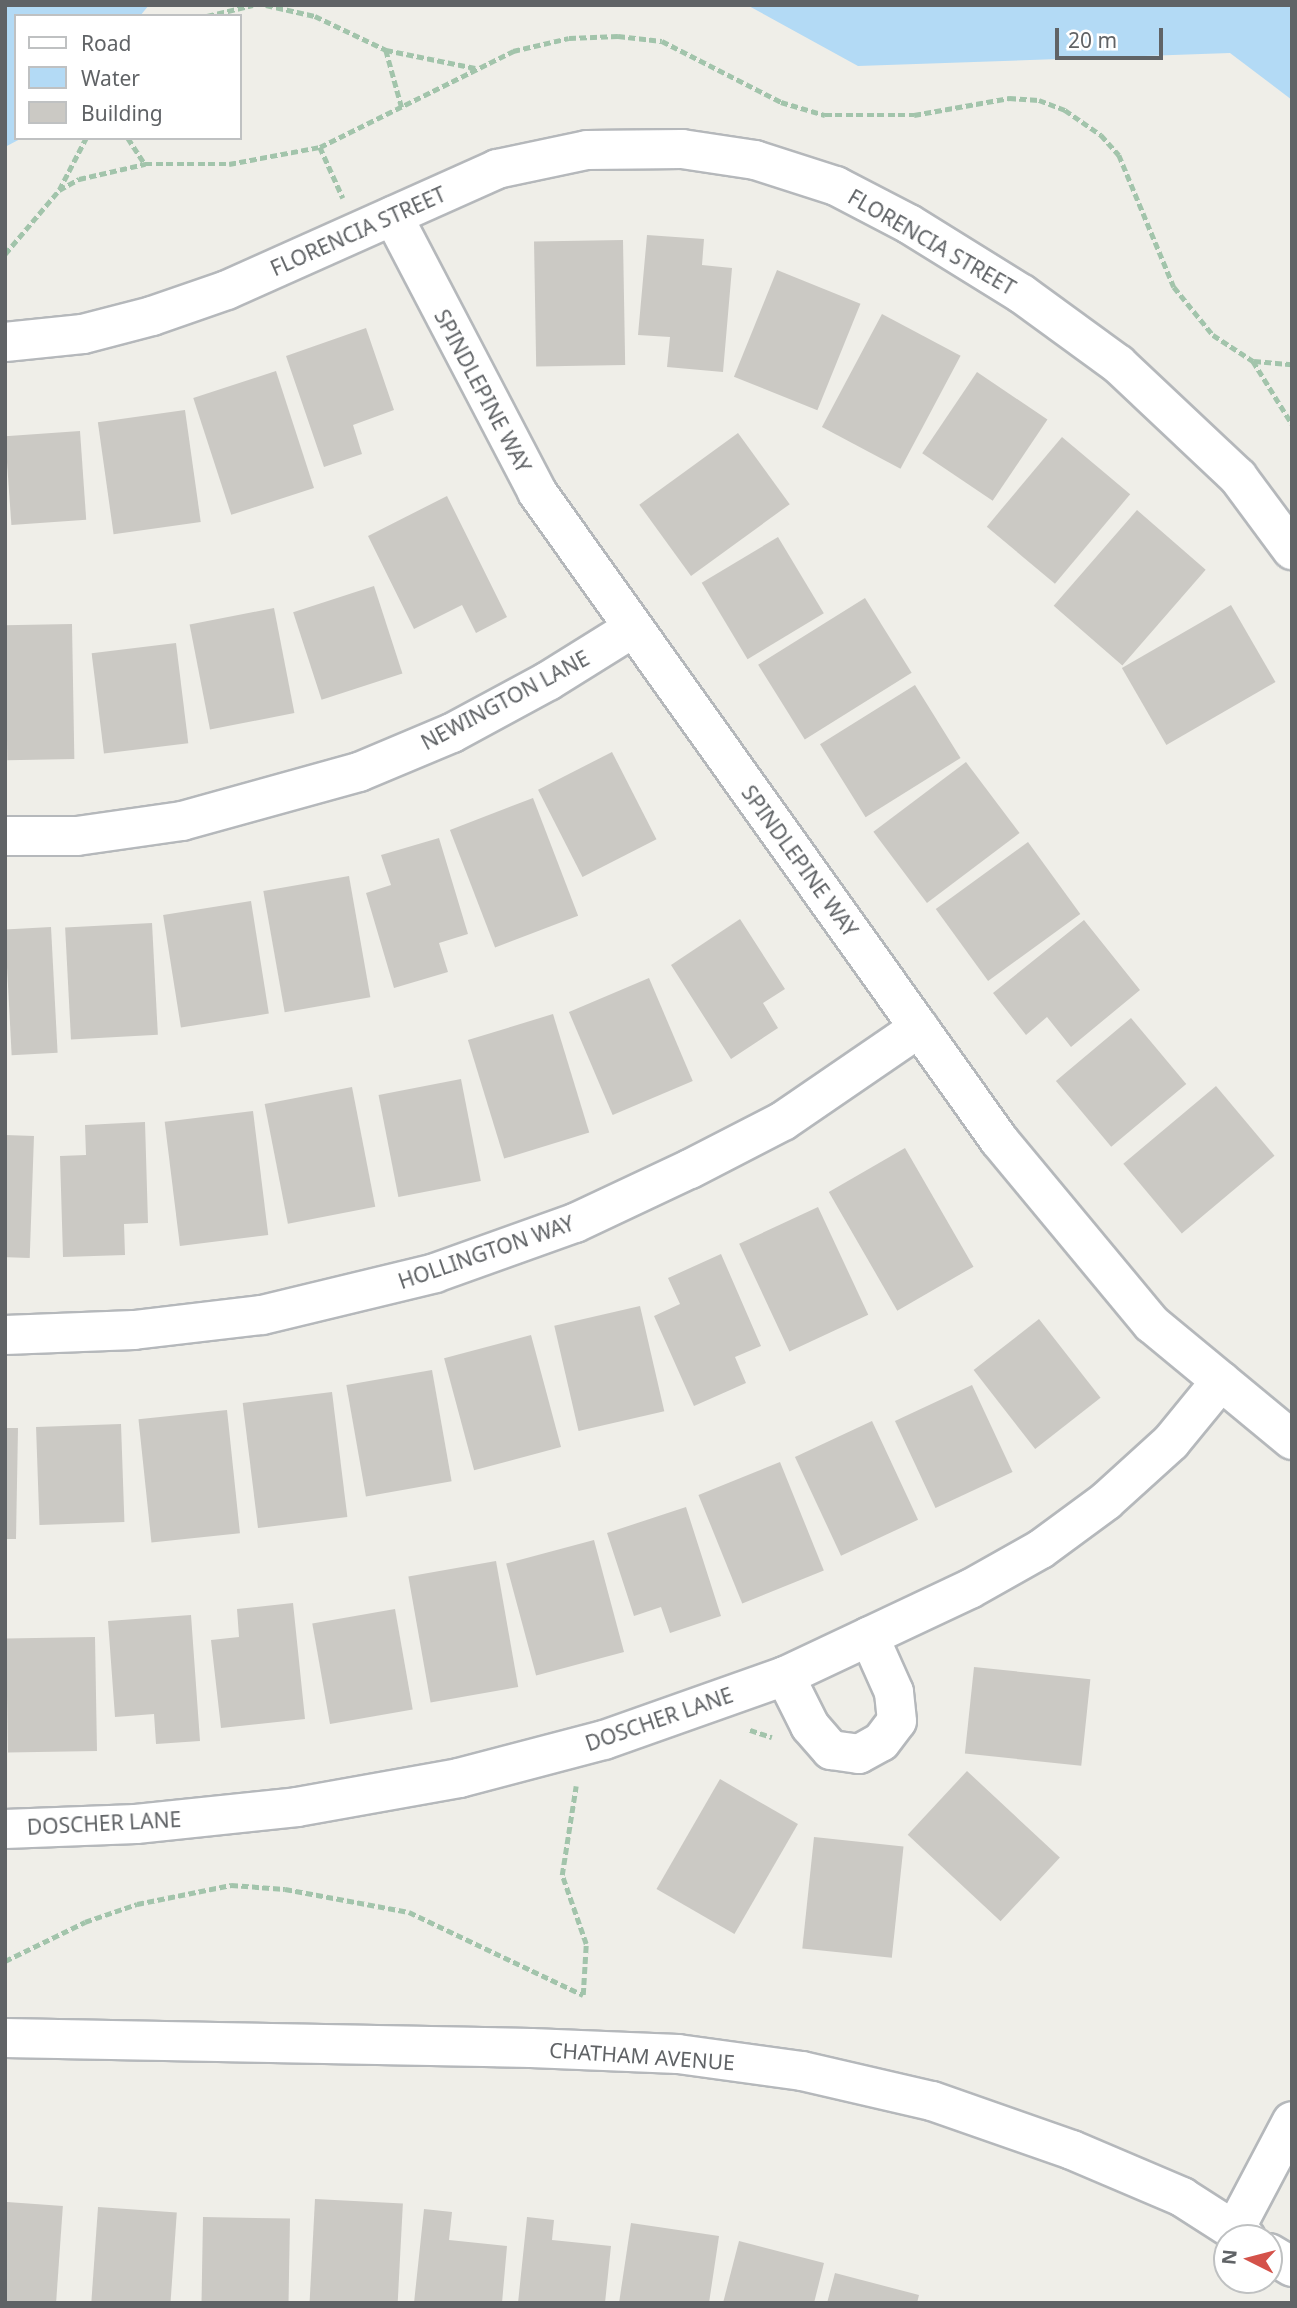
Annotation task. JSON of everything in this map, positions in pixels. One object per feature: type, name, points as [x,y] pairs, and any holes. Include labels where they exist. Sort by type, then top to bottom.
[{"type":"street","name":"FLORENCIA STREET","points":[[5,342],[83,334],[152,316],[227,290],[497,169],[587,150],[706,153],[755,160],[836,186],[909,224],[1022,294],[1118,364],[1238,477],[1291,547]]},
{"type":"street","name":"SPINDLEPINE WAY","points":[[393,216],[537,492],[919,1028],[1075,1235],[1152,1324],[1292,1440]]},
{"type":"street","name":"NEWINGTON LANE","points":[[5,836],[77,836],[182,821],[359,772],[452,733],[548,681],[633,628]]},
{"type":"street","name":"HOLLINGTON WAY","points":[[5,1335],[134,1330],[262,1315],[435,1273],[575,1223],[690,1169],[783,1121],[919,1028]]},
{"type":"street","name":"DOSCHER LANE","points":[[5,1829],[136,1824],[297,1807],[459,1778],[604,1740],[785,1676],[1041,1549],[1106,1501],[1171,1442],[1221,1381]]},
{"type":"street","points":[[785,1676],[810,1726],[831,1750],[859,1754],[881,1742],[897,1721],[894,1692],[869,1636]]},
{"type":"street","name":"CHATHAM AVENUE","points":[[5,2038],[558,2049],[678,2054],[802,2071],[932,2101],[1072,2150],[1182,2197],[1224,2224]]},
{"type":"street","points":[[1245,2224],[1292,2121]]},
{"type":"path","points":[[215,14],[253,5]]},
{"type":"path","points":[[266,5],[315,16],[386,50],[476,68]]},
{"type":"path","points":[[386,50],[402,108]]},
{"type":"path","points":[[5,254],[59,190],[85,140]]},
{"type":"path","points":[[129,140],[145,164]]},
{"type":"path","points":[[320,147],[358,231]]},
{"type":"path","points":[[1292,364],[1253,361],[1292,424]]},
{"type":"path","points":[[738,1730],[754,1730],[773,1737],[779,1747],[810,1726]]},
{"type":"path","points":[[5,1961],[85,1922],[137,1904],[231,1885],[349,1897],[409,1912],[583,1995],[586,1944],[562,1875],[572,1794],[576,1786],[587,1782]]},
{"type":"water","points":[[5,5],[149,5],[142,14],[14,14],[14,140],[18,140],[5,147]]},
{"type":"water","points":[[747,5],[1292,5],[1292,100],[1230,53],[858,66]]},
{"type":"building","points":[[647,235],[704,239],[702,265],[732,268],[723,372],[667,367],[670,337],[638,335]]},
{"type":"building","points":[[623,240],[625,365],[536,367],[534,242]]},
{"type":"building","points":[[777,270],[860,304],[817,410],[734,377]]},
{"type":"building","points":[[882,314],[961,356],[900,469],[822,427]]},
{"type":"building","points":[[366,328],[394,410],[353,425],[362,454],[324,467],[286,356]]},
{"type":"building","points":[[276,371],[314,488],[231,515],[193,398]]},
{"type":"building","points":[[977,372],[1047,420],[993,501],[922,453]]},
{"type":"building","points":[[185,410],[201,522],[114,534],[98,422]]},
{"type":"building","points":[[80,431],[86,520],[11,525],[5,436]]},
{"type":"building","points":[[738,433],[790,504],[691,576],[639,505]]},
{"type":"building","points":[[1062,437],[1130,494],[1055,584],[987,527]]},
{"type":"building","points":[[447,496],[507,617],[476,633],[462,605],[414,629],[368,536]]},
{"type":"building","points":[[1137,510],[1206,570],[1122,666],[1054,606]]},
{"type":"building","points":[[778,537],[824,613],[748,659],[702,583]]},
{"type":"building","points":[[374,586],[402,673],[322,700],[293,612]]},
{"type":"building","points":[[865,598],[912,673],[805,739],[758,665]]},
{"type":"building","points":[[1231,605],[1276,682],[1166,745],[1122,668]]},
{"type":"building","points":[[274,608],[294,713],[210,729],[190,624]]},
{"type":"building","points":[[72,624],[74,759],[7,760],[5,625]]},
{"type":"building","points":[[176,643],[188,743],[104,754],[92,653]]},
{"type":"building","points":[[915,685],[961,758],[866,817],[820,744]]},
{"type":"building","points":[[612,752],[656,839],[583,877],[538,790]]},
{"type":"building","points":[[966,762],[1020,833],[927,903],[873,832]]},
{"type":"building","points":[[533,798],[578,916],[495,948],[450,830]]},
{"type":"building","points":[[439,838],[468,934],[439,943],[448,972],[394,988],[366,893],[391,885],[381,855]]},
{"type":"building","points":[[1028,842],[1080,914],[988,981],[936,909]]},
{"type":"building","points":[[349,876],[370,997],[285,1012],[263,891]]},
{"type":"building","points":[[251,901],[269,1014],[181,1028],[163,915]]},
{"type":"building","points":[[740,919],[785,989],[763,1003],[778,1028],[731,1059],[671,965]]},
{"type":"building","points":[[1084,920],[1140,990],[1071,1047],[1047,1017],[1026,1035],[993,993]]},
{"type":"building","points":[[152,923],[158,1035],[71,1039],[65,928]]},
{"type":"building","points":[[51,927],[58,1053],[12,1055],[5,929]]},
{"type":"building","points":[[649,978],[693,1081],[613,1115],[569,1012]]},
{"type":"building","points":[[553,1014],[589,1133],[504,1159],[468,1040]]},
{"type":"building","points":[[1131,1018],[1186,1084],[1111,1147],[1056,1081]]},
{"type":"building","points":[[461,1079],[481,1181],[398,1197],[379,1095]]},
{"type":"building","points":[[1216,1086],[1274,1156],[1182,1233],[1123,1164]]},
{"type":"building","points":[[352,1087],[375,1207],[288,1224],[265,1104]]},
{"type":"building","points":[[253,1111],[268,1235],[180,1246],[165,1122]]},
{"type":"building","points":[[145,1122],[148,1223],[124,1224],[125,1255],[63,1257],[60,1156],[86,1155],[85,1125]]},
{"type":"building","points":[[5,1135],[34,1136],[30,1258],[5,1257]]},
{"type":"building","points":[[905,1148],[974,1267],[897,1311],[829,1192]]},
{"type":"building","points":[[818,1207],[868,1315],[789,1352],[739,1244]]},
{"type":"building","points":[[721,1254],[761,1346],[735,1357],[746,1383],[694,1406],[654,1316],[680,1304],[668,1278]]},
{"type":"building","points":[[640,1306],[664,1411],[579,1431],[554,1326]]},
{"type":"building","points":[[1039,1319],[1101,1398],[1035,1449],[974,1370]]},
{"type":"building","points":[[531,1335],[561,1447],[474,1470],[444,1358]]},
{"type":"building","points":[[432,1370],[452,1481],[366,1496],[346,1385]]},
{"type":"building","points":[[972,1385],[1013,1472],[936,1508],[895,1421]]},
{"type":"building","points":[[332,1392],[347,1517],[258,1528],[243,1403]]},
{"type":"building","points":[[227,1410],[240,1533],[151,1543],[138,1419]]},
{"type":"building","points":[[872,1421],[918,1520],[841,1556],[795,1457]]},
{"type":"building","points":[[121,1424],[124,1522],[39,1525],[36,1427]]},
{"type":"building","points":[[5,1428],[18,1428],[16,1539],[5,1539]]},
{"type":"building","points":[[780,1462],[824,1570],[742,1603],[698,1495]]},
{"type":"building","points":[[686,1507],[721,1616],[670,1633],[661,1607],[634,1616],[607,1533]]},
{"type":"building","points":[[594,1540],[624,1652],[536,1676],[506,1564]]},
{"type":"building","points":[[496,1561],[518,1687],[431,1703],[408,1576]]},
{"type":"building","points":[[293,1603],[305,1719],[221,1728],[211,1640],[239,1637],[237,1609]]},
{"type":"building","points":[[395,1609],[413,1709],[330,1724],[312,1624]]},
{"type":"building","points":[[191,1615],[200,1741],[156,1744],[154,1714],[115,1717],[108,1621]]},
{"type":"building","points":[[95,1637],[97,1751],[8,1753],[6,1639]]},
{"type":"building","points":[[974,1667],[1090,1679],[1081,1766],[965,1754]]},
{"type":"building","points":[[967,1771],[1060,1858],[1001,1921],[908,1835]]},
{"type":"building","points":[[720,1779],[798,1824],[734,1934],[656,1889]]},
{"type":"building","points":[[814,1837],[904,1846],[892,1958],[802,1948]]},
{"type":"building","points":[[315,2199],[403,2204],[398,2303],[310,2303]]},
{"type":"building","points":[[7,2202],[63,2206],[56,2303],[5,2303]]},
{"type":"building","points":[[98,2207],[177,2213],[170,2303],[91,2303]]},
{"type":"building","points":[[424,2209],[452,2212],[449,2240],[507,2246],[502,2303],[414,2303]]},
{"type":"building","points":[[203,2217],[290,2219],[289,2303],[201,2303]]},
{"type":"building","points":[[527,2217],[554,2220],[552,2240],[611,2246],[605,2303],[518,2303]]},
{"type":"building","points":[[631,2223],[719,2236],[709,2303],[619,2303]]},
{"type":"building","points":[[739,2241],[824,2263],[814,2303],[723,2303]]},
{"type":"building","points":[[835,2273],[919,2295],[917,2303],[827,2303]]}]
